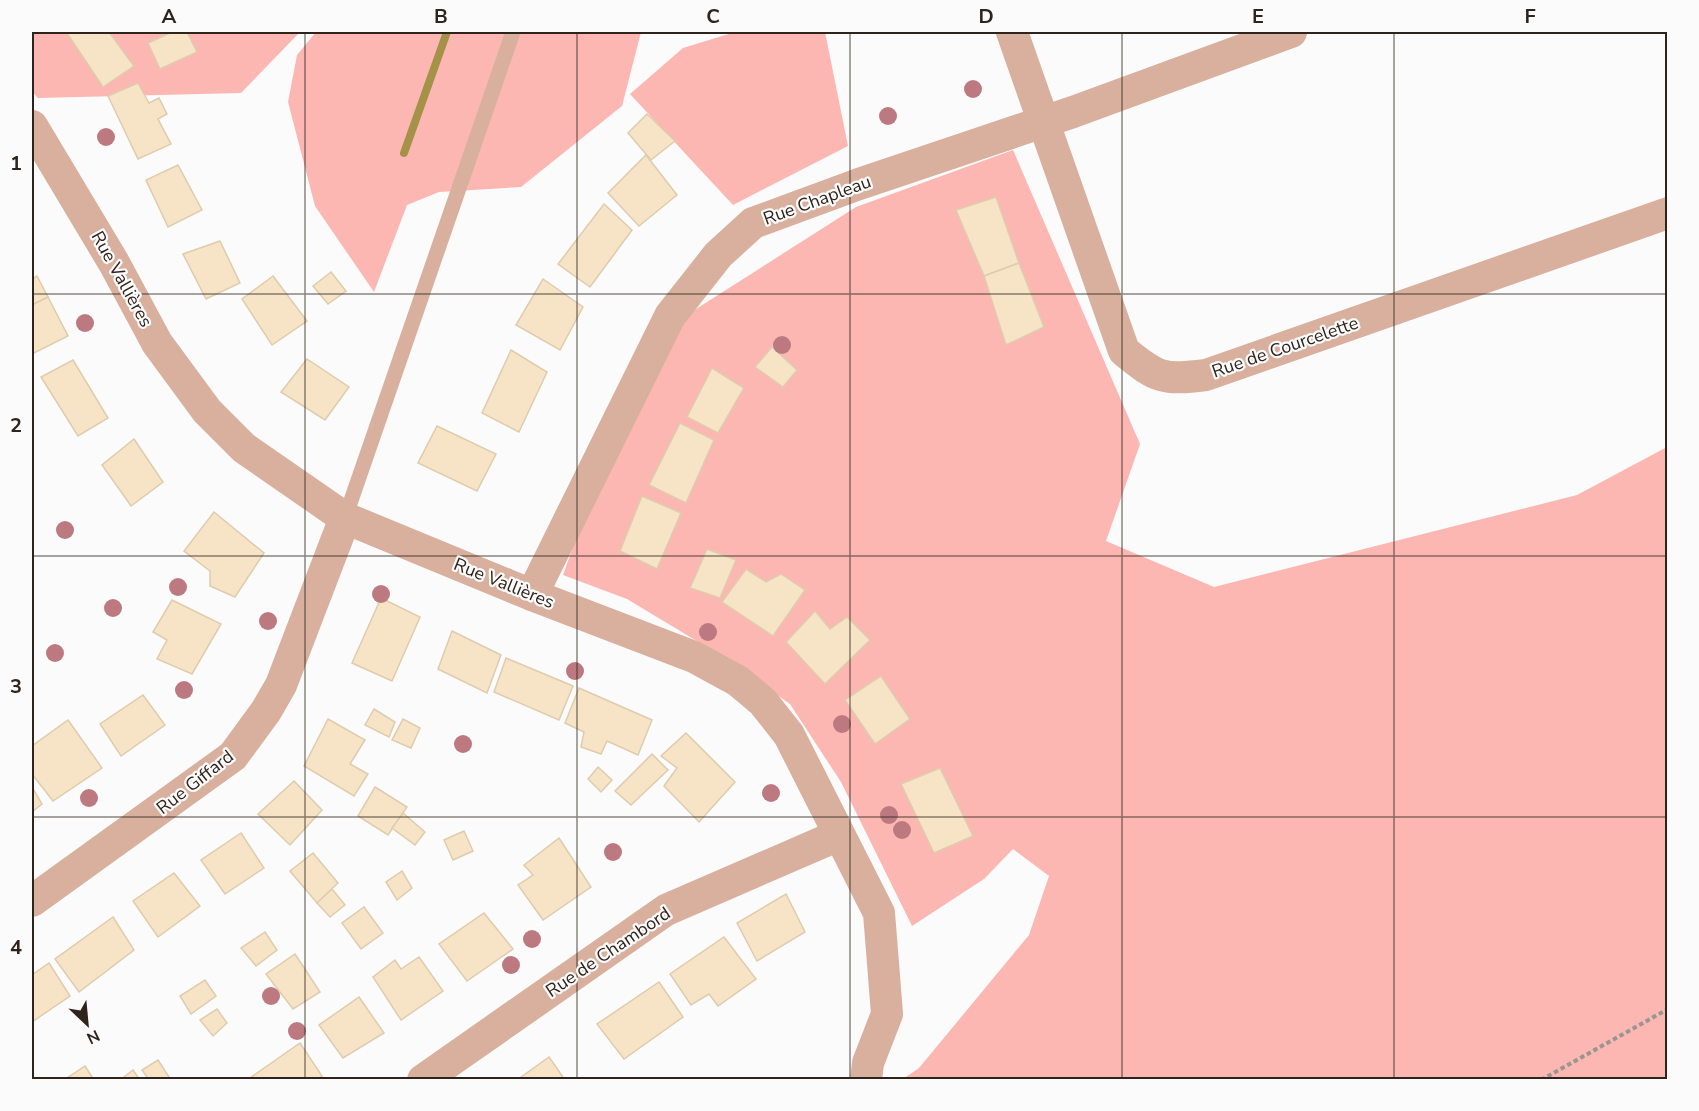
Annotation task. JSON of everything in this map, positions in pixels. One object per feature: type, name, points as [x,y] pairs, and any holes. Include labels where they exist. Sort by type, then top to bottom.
[{"type":"street","name":"Rue de Courcelette","points":[[1012,32],[1046,122],[1125,351],[1149,372],[1171,379],[1206,375],[1668,213]]},
{"type":"street","name":"Rue Chapleau","points":[[532,595],[670,316],[718,255],[753,223],[790,208],[1046,122],[1291,32]]},
{"type":"street","name":"Rue Vallières","points":[[32,126],[114,263],[157,343],[207,411],[244,448],[345,518],[532,595],[694,657],[738,681],[763,702],[789,735],[879,913],[887,1014],[867,1071]]},
{"type":"street","name":"Rue Giffard","points":[[32,901],[233,756],[266,711],[281,685],[345,518]]},
{"type":"street","name":"Rue de Chambord","points":[[423,1080],[666,910],[839,835]]},
{"type":"lane","points":[[345,518],[513,32]]},
{"type":"path","points":[[1541,1080],[1668,1010]]},
{"type":"shaded area","points":[[32,32],[300,32],[241,93],[38,98],[32,92]]},
{"type":"shaded area","points":[[316,32],[641,32],[622,106],[521,187],[439,192],[407,205],[374,292],[315,206],[288,102],[297,55]]},
{"type":"shaded area","points":[[735,32],[825,32],[848,146],[733,205],[630,94],[683,48]]},
{"type":"shaded area","points":[[1013,150],[1140,444],[1106,541],[1214,587],[1577,495],[1667,447],[1667,1079],[903,1079],[919,1068],[1029,935],[1049,876],[1013,849],[984,879],[912,926],[841,782],[790,704],[715,652],[627,599],[563,575],[590,500],[685,316],[856,207]]},
{"type":"building","points":[[109,32],[134,66],[103,87],[67,33]]},
{"type":"building","points":[[172,32],[187,32],[197,52],[160,69],[148,43]]},
{"type":"building","points":[[138,83],[149,103],[159,98],[167,114],[158,119],[171,144],[138,159],[108,96]]},
{"type":"building","points":[[647,114],[675,141],[651,160],[628,133]]},
{"type":"building","points":[[646,155],[677,195],[639,226],[608,193]]},
{"type":"building","points":[[178,165],[202,210],[168,227],[146,180]]},
{"type":"building","points":[[996,197],[1019,263],[984,276],[956,210]]},
{"type":"building","points":[[604,204],[632,230],[590,287],[558,264]]},
{"type":"building","points":[[220,241],[240,283],[206,299],[183,254]]},
{"type":"building","points":[[1019,263],[1044,327],[1006,345],[984,276]]},
{"type":"building","points":[[331,272],[346,291],[328,304],[313,286]]},
{"type":"building","points":[[37,276],[48,297],[32,305],[32,279]]},
{"type":"building","points":[[273,276],[307,321],[272,345],[242,299]]},
{"type":"building","points":[[543,279],[583,307],[560,350],[516,325]]},
{"type":"building","points":[[48,297],[68,336],[32,354],[32,305]]},
{"type":"building","points":[[772,347],[797,370],[783,387],[755,367]]},
{"type":"building","points":[[511,350],[547,372],[519,432],[482,413]]},
{"type":"building","points":[[307,359],[349,387],[325,420],[281,392]]},
{"type":"building","points":[[73,360],[108,418],[78,436],[41,377]]},
{"type":"building","points":[[712,368],[744,388],[718,433],[687,417]]},
{"type":"building","points":[[680,423],[714,440],[686,503],[649,485]]},
{"type":"building","points":[[437,426],[496,454],[477,491],[418,463]]},
{"type":"building","points":[[134,439],[163,482],[131,506],[102,465]]},
{"type":"building","points":[[642,496],[681,513],[657,569],[620,551]]},
{"type":"building","points":[[214,512],[264,553],[235,597],[210,586],[210,571],[184,551]]},
{"type":"building","points":[[707,549],[736,560],[720,598],[690,588]]},
{"type":"building","points":[[746,569],[766,582],[781,574],[805,590],[773,636],[722,602]]},
{"type":"building","points":[[381,598],[420,617],[392,681],[352,663]]},
{"type":"building","points":[[172,600],[221,624],[192,674],[157,659],[167,640],[153,632]]},
{"type":"building","points":[[815,611],[830,629],[847,617],[870,640],[825,684],[786,642]]},
{"type":"building","points":[[452,631],[501,655],[487,693],[438,669]]},
{"type":"building","points":[[506,658],[573,686],[559,720],[494,692]]},
{"type":"building","points":[[881,676],[910,719],[875,744],[845,700]]},
{"type":"building","points":[[579,688],[652,720],[638,755],[607,741],[601,754],[581,747],[584,732],[565,723]]},
{"type":"building","points":[[143,695],[165,725],[121,756],[100,724]]},
{"type":"building","points":[[374,709],[395,722],[389,737],[365,725]]},
{"type":"building","points":[[328,719],[365,740],[350,764],[368,774],[354,796],[304,766]]},
{"type":"building","points":[[403,719],[420,728],[411,748],[392,740]]},
{"type":"building","points":[[68,720],[102,768],[53,801],[32,774],[32,746]]},
{"type":"building","points":[[686,733],[735,782],[699,822],[664,786],[677,768],[661,756]]},
{"type":"building","points":[[652,754],[668,770],[631,805],[615,791]]},
{"type":"building","points":[[598,767],[612,780],[601,792],[588,779]]},
{"type":"building","points":[[940,768],[973,836],[934,853],[901,784]]},
{"type":"building","points":[[294,781],[322,810],[290,845],[258,814]]},
{"type":"building","points":[[32,787],[42,804],[32,812]]},
{"type":"building","points":[[375,787],[407,807],[388,835],[358,816]]},
{"type":"building","points":[[403,813],[425,832],[415,845],[392,828]]},
{"type":"building","points":[[464,831],[473,851],[453,860],[444,840]]},
{"type":"building","points":[[241,833],[264,868],[225,894],[201,860]]},
{"type":"building","points":[[559,838],[591,887],[543,920],[518,885],[533,875],[524,865]]},
{"type":"building","points":[[313,853],[338,883],[317,903],[290,871]]},
{"type":"building","points":[[402,871],[412,888],[397,900],[386,882]]},
{"type":"building","points":[[174,873],[200,906],[158,937],[133,901]]},
{"type":"building","points":[[332,889],[345,905],[330,917],[317,903]]},
{"type":"building","points":[[786,894],[805,932],[757,961],[737,923]]},
{"type":"building","points":[[364,907],[383,933],[361,949],[342,923]]},
{"type":"building","points":[[484,913],[513,949],[467,981],[439,944]]},
{"type":"building","points":[[113,917],[134,950],[79,992],[55,959]]},
{"type":"building","points":[[265,932],[277,950],[256,966],[241,948]]},
{"type":"building","points":[[724,937],[756,979],[718,1006],[709,994],[691,1005],[670,974]]},
{"type":"building","points":[[295,954],[320,992],[293,1009],[266,974]]},
{"type":"building","points":[[419,957],[443,991],[401,1020],[373,977],[395,960],[401,969]]},
{"type":"building","points":[[49,963],[70,996],[32,1022],[32,975]]},
{"type":"building","points":[[205,980],[216,996],[191,1014],[180,996]]},
{"type":"building","points":[[659,982],[683,1017],[624,1059],[597,1024]]},
{"type":"building","points":[[359,997],[384,1033],[343,1058],[319,1025]]},
{"type":"building","points":[[217,1009],[227,1023],[213,1036],[200,1020]]},
{"type":"building","points":[[300,1043],[322,1076],[317,1080],[247,1080]]},
{"type":"building","points":[[549,1057],[565,1080],[517,1080]]},
{"type":"building","points":[[158,1060],[171,1080],[149,1080],[142,1070]]},
{"type":"building","points":[[85,1066],[94,1080],[64,1080]]},
{"type":"building","points":[[133,1070],[140,1080],[120,1080]]},
{"type":"waterway","points":[[404,153],[447,32]]}]
